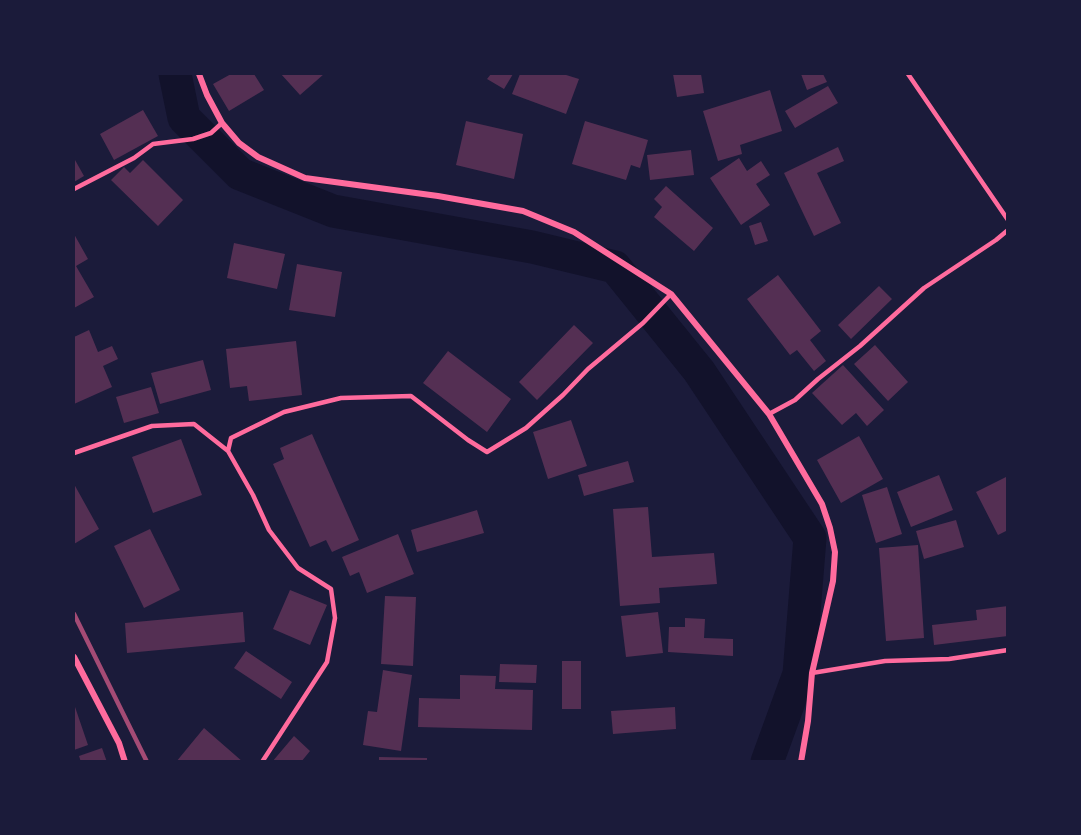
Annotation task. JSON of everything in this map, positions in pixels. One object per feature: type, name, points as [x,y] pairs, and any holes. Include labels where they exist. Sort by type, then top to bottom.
[{"type":"street","points":[[200,74],[207,95],[222,123],[239,143],[258,157],[305,178],[438,196],[522,211],[574,232],[671,294],[769,414],[822,504],[834,552],[833,581],[812,673],[808,721],[801,762]]},
{"type":"street","points":[[74,657],[119,743],[125,762]]},
{"type":"lane","points":[[908,74],[1008,220]]},
{"type":"lane","points":[[74,189],[134,158],[153,144],[193,139],[208,134],[222,123]]},
{"type":"lane","points":[[769,414],[795,400],[860,346],[924,288],[1008,230]]},
{"type":"lane","points":[[228,451],[231,438],[284,412],[341,398],[411,396],[487,452],[526,428],[588,369],[655,312],[671,294]]},
{"type":"lane","points":[[74,453],[152,426],[194,424],[228,451],[275,537],[298,568],[331,589],[335,618],[327,662],[262,762]]},
{"type":"lane","points":[[812,673],[885,661],[949,659],[1008,650]]},
{"type":"building","points":[[231,74],[254,74],[264,90],[229,111],[213,84]]},
{"type":"building","points":[[281,74],[324,74],[300,95]]},
{"type":"building","points":[[491,74],[513,74],[504,89],[487,79]]},
{"type":"building","points":[[520,74],[563,74],[579,79],[566,114],[512,94]]},
{"type":"building","points":[[673,74],[701,74],[704,93],[677,97]]},
{"type":"building","points":[[801,74],[823,74],[827,82],[807,90]]},
{"type":"building","points":[[828,86],[838,103],[795,128],[785,111]]},
{"type":"building","points":[[770,90],[782,131],[740,145],[742,154],[718,161],[703,111]]},
{"type":"building","points":[[143,110],[158,136],[114,160],[100,134]]},
{"type":"building","points":[[466,121],[523,134],[514,179],[456,165]]},
{"type":"building","points":[[585,121],[648,140],[640,168],[631,165],[626,180],[572,164]]},
{"type":"building","points":[[838,147],[844,161],[817,173],[841,223],[814,236],[784,173]]},
{"type":"building","points":[[691,150],[694,175],[650,180],[647,155]]},
{"type":"building","points":[[739,158],[747,171],[761,161],[770,175],[756,184],[770,205],[741,225],[710,178]]},
{"type":"building","points":[[143,160],[183,200],[158,226],[111,180],[124,167],[130,173]]},
{"type":"building","points":[[74,161],[84,176],[74,182]]},
{"type":"building","points":[[666,186],[713,228],[694,251],[654,217],[662,207],[654,199]]},
{"type":"building","points":[[761,222],[768,241],[755,245],[749,226]]},
{"type":"building","points":[[74,234],[88,259],[76,266],[94,297],[74,308]]},
{"type":"building","points":[[234,243],[285,254],[277,289],[227,278]]},
{"type":"building","points":[[297,264],[342,272],[335,317],[289,310]]},
{"type":"building","points":[[778,275],[821,331],[810,340],[826,361],[814,371],[797,350],[790,355],[747,299]]},
{"type":"building","points":[[879,286],[892,299],[851,339],[838,325]]},
{"type":"building","points":[[574,325],[593,343],[537,400],[519,382]]},
{"type":"building","points":[[89,330],[98,352],[112,346],[118,359],[103,366],[112,387],[74,404],[74,337]]},
{"type":"building","points":[[296,341],[302,395],[249,401],[247,386],[230,388],[226,349]]},
{"type":"building","points":[[875,345],[908,382],[888,401],[854,364]]},
{"type":"building","points":[[448,351],[511,399],[487,432],[423,383]]},
{"type":"building","points":[[203,360],[211,390],[160,404],[151,373]]},
{"type":"building","points":[[843,365],[884,410],[867,426],[856,413],[842,425],[812,393]]},
{"type":"building","points":[[151,387],[159,413],[124,423],[116,397]]},
{"type":"building","points":[[571,420],[587,466],[548,479],[533,432]]},
{"type":"building","points":[[312,434],[359,540],[332,552],[326,540],[310,547],[273,464],[284,459],[280,448]]},
{"type":"building","points":[[859,436],[883,479],[841,503],[817,460]]},
{"type":"building","points":[[181,439],[202,495],[153,513],[132,457]]},
{"type":"building","points":[[628,461],[634,482],[584,496],[578,475]]},
{"type":"building","points":[[939,475],[953,510],[911,527],[897,492]]},
{"type":"building","points":[[1008,476],[1008,530],[998,535],[976,492]]},
{"type":"building","points":[[74,484],[99,529],[74,544]]},
{"type":"building","points":[[887,487],[902,534],[876,543],[862,495]]},
{"type":"building","points":[[648,507],[652,557],[714,553],[717,584],[659,588],[660,603],[620,606],[613,509]]},
{"type":"building","points":[[477,510],[484,533],[417,552],[411,530]]},
{"type":"building","points":[[956,520],[964,547],[924,559],[916,531]]},
{"type":"building","points":[[150,529],[180,590],[144,608],[114,546]]},
{"type":"building","points":[[398,534],[414,574],[367,593],[359,572],[350,576],[342,557]]},
{"type":"building","points":[[918,545],[924,638],[886,641],[879,548]]},
{"type":"building","points":[[290,590],[327,605],[310,645],[273,629]]},
{"type":"building","points":[[385,596],[416,597],[413,666],[381,664]]},
{"type":"building","points":[[1008,606],[1008,636],[934,645],[932,625],[977,620],[976,610]]},
{"type":"building","points":[[243,612],[245,642],[127,653],[125,623]]},
{"type":"building","points":[[658,612],[663,653],[626,657],[621,616]]},
{"type":"building","points":[[685,618],[705,619],[704,638],[733,639],[733,656],[668,652],[669,627],[685,627]]},
{"type":"building","points":[[246,651],[292,682],[281,699],[234,668]]},
{"type":"building","points":[[562,661],[581,661],[581,709],[562,709]]},
{"type":"building","points":[[500,664],[537,665],[536,683],[499,682]]},
{"type":"building","points":[[383,670],[412,675],[401,751],[363,745],[368,711],[377,712]]},
{"type":"building","points":[[460,675],[496,676],[495,689],[533,690],[532,730],[418,727],[419,698],[460,699]]},
{"type":"building","points":[[74,704],[88,745],[74,750]]},
{"type":"building","points":[[675,707],[676,729],[613,734],[611,711]]},
{"type":"building","points":[[204,728],[243,762],[176,762]]},
{"type":"building","points":[[294,736],[310,751],[301,762],[272,762]]},
{"type":"building","points":[[102,748],[107,762],[81,762],[79,756]]},
{"type":"building","points":[[379,757],[427,758],[427,762],[379,762]]},
{"type":"waterway","points":[[175,74],[184,118],[240,174],[333,211],[532,247],[615,267],[699,371],[810,538],[799,674],[767,762]]},
{"type":"railway","points":[[74,614],[147,762]]}]
